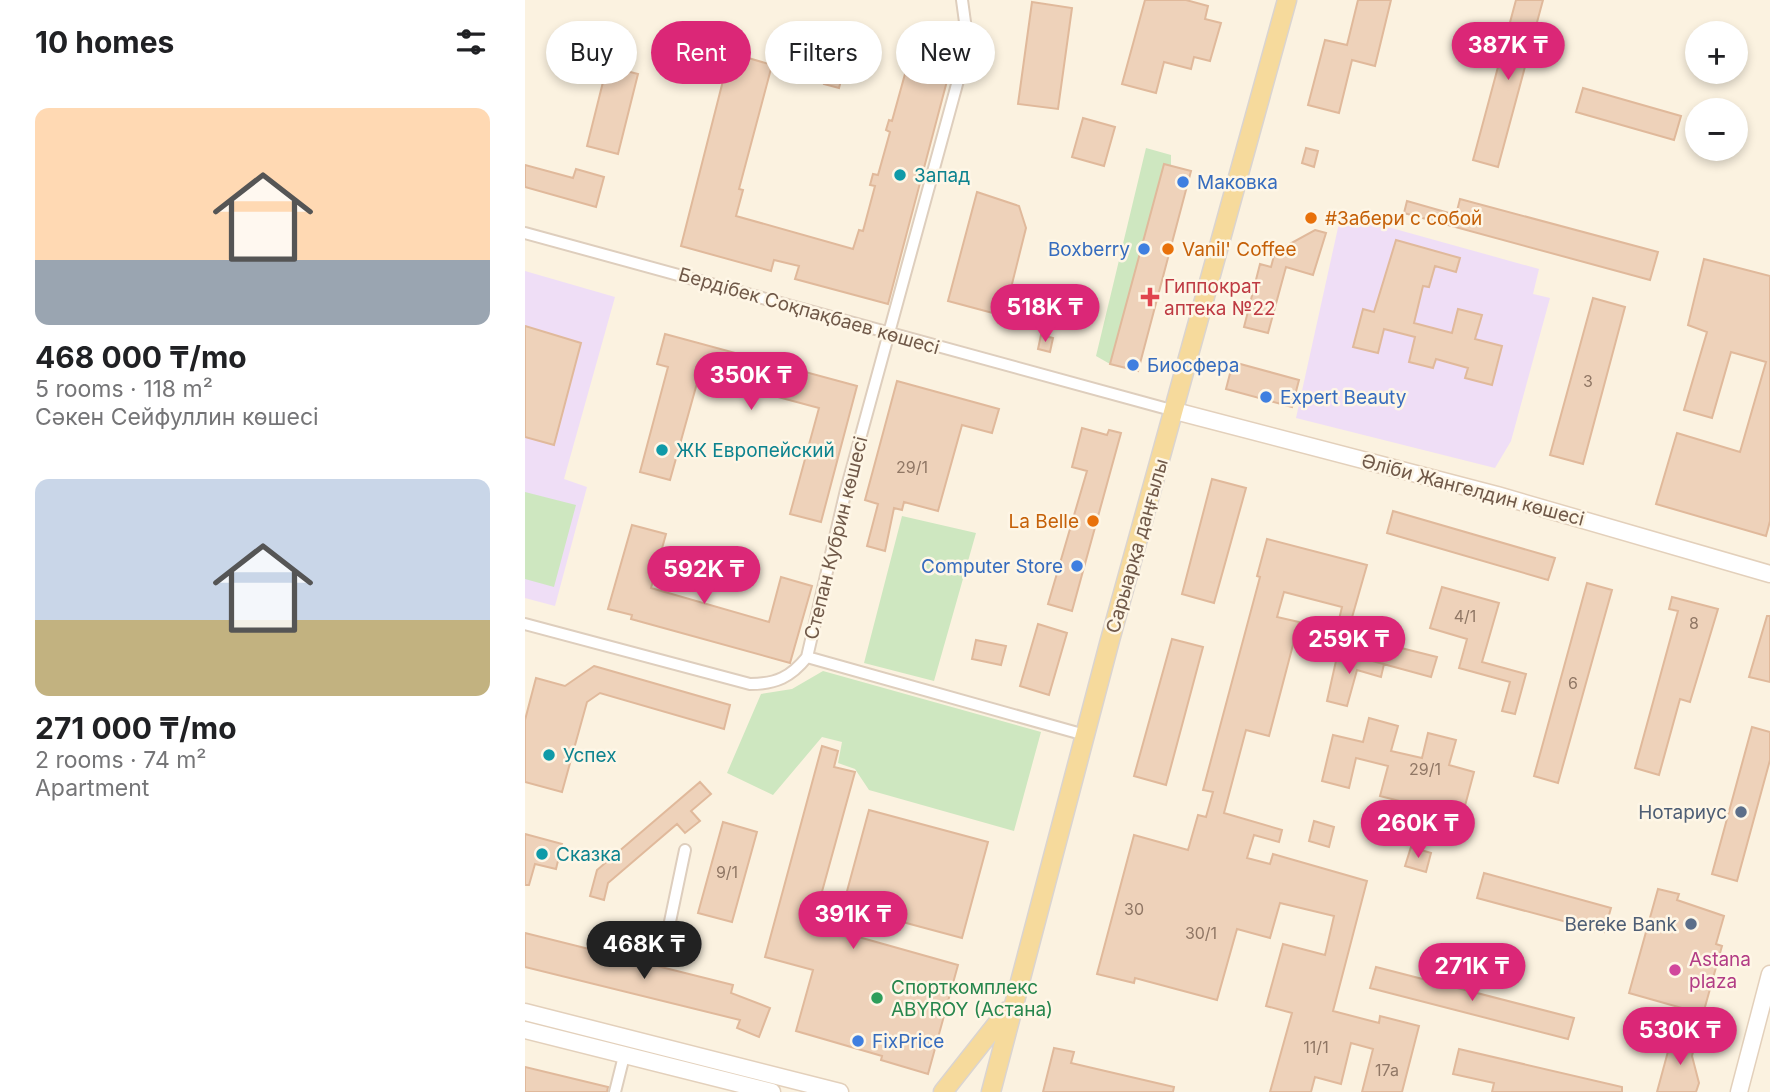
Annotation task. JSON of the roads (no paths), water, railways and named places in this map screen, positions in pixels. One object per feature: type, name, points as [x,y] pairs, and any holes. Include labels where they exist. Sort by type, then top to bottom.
[{"type":"main road","name":"Сарыарқа даңғылы","points":[[991,1092],[1085,736],[1287,0]]},
{"type":"main road","name":"Әліби Жангелдин көшесі","points":[[1175,411],[1497,495],[1770,574]]},
{"type":"main road","points":[[1739,1092],[1770,974]]},
{"type":"main road","points":[[943,1092],[1012,1006]]},
{"type":"main road","points":[[525,1012],[840,1092]]},
{"type":"main road","points":[[525,1030],[772,1092]]},
{"type":"street","name":"Степан Кубрин көшесі","points":[[525,624],[750,684],[770,684],[787,677],[807,657],[846,490],[968,44],[962,0]]},
{"type":"street","name":"Бердібек Соқпақбаев көшесі","points":[[525,233],[1175,411]]},
{"type":"street","points":[[807,657],[1085,736]]},
{"type":"street","points":[[662,960],[685,850]]},
{"type":"street","points":[[615,1092],[624,1056]]},
{"type":"place","name":"Запад","points":[[900,175]]},
{"type":"place","name":"Маковка","points":[[1183,182]]},
{"type":"place","name":"#Забери с собой","points":[[1311,218]]},
{"type":"place","name":"Boxberry","points":[[1144,249]]},
{"type":"place","name":"Vanil' Coffee","points":[[1168,249]]},
{"type":"place","name":"Гиппократ аптека №22","points":[[1150,297]]},
{"type":"place","name":"Биосфера","points":[[1133,365]]},
{"type":"place","name":"Expert Beauty","points":[[1266,397]]},
{"type":"place","name":"ЖК Европейский","points":[[662,450]]},
{"type":"place","name":"La Belle","points":[[1093,521]]},
{"type":"place","name":"Computer Store","points":[[1077,566]]},
{"type":"place","name":"Успех","points":[[549,755]]},
{"type":"place","name":"Нотариус","points":[[1741,812]]},
{"type":"place","name":"Сказка","points":[[542,854]]},
{"type":"place","name":"Bereke Bank","points":[[1691,924]]},
{"type":"place","name":"Astana plaza","points":[[1675,970]]},
{"type":"place","name":"Спорткомплекс ABYROY (Астана)","points":[[877,998]]},
{"type":"place","name":"FixPrice","points":[[858,1041]]}]
